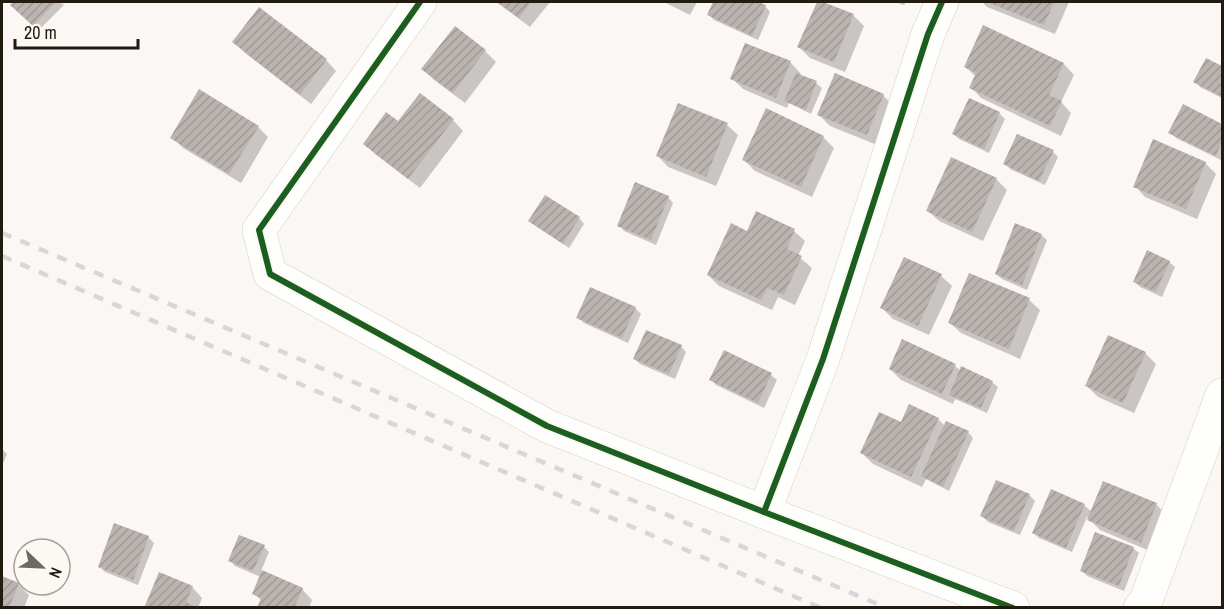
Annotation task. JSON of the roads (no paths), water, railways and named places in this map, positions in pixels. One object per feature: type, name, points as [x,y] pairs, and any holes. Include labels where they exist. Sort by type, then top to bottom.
[{"type":"street","points":[[420,2],[260,230],[270,274],[548,426],[1013,608]]},
{"type":"street","points":[[764,512],[823,359],[924,45],[942,2]]},
{"type":"street","points":[[1140,608],[1145,603],[1222,395]]},
{"type":"railway","points":[[2,233],[887,608]]},
{"type":"railway","points":[[2,256],[821,608]]}]
